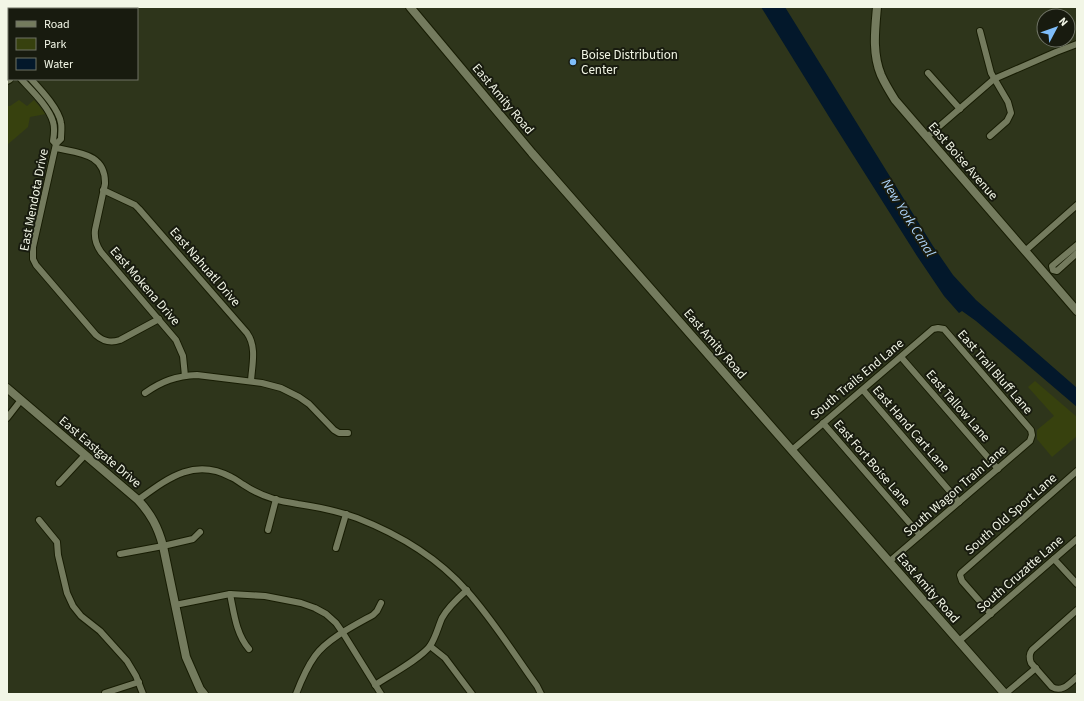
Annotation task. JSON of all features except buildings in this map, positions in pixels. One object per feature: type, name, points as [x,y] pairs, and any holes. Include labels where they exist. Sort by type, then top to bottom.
[{"type":"street","name":"East Amity Road","points":[[410,7],[535,157],[1005,694]]},
{"type":"street","name":"East Boise Avenue","points":[[877,7],[875,34],[876,55],[881,75],[895,100],[1025,251],[1049,273],[1077,311]]},
{"type":"street","points":[[980,31],[991,73],[1008,102],[1011,113],[1007,121],[990,136]]},
{"type":"street","points":[[927,137],[994,79],[1077,44]]},
{"type":"street","points":[[928,73],[960,109]]},
{"type":"street","name":"East Mendota Drive","points":[[22,80],[44,105],[51,117],[54,123],[53,141],[56,146]]},
{"type":"street","name":"East Mendota Drive","points":[[32,80],[50,101],[61,122],[61,138],[56,146],[33,247],[33,259],[96,335],[101,339],[108,342],[120,340],[159,319]]},
{"type":"street","name":"East Mokena Drive","points":[[56,146],[94,158],[102,167],[105,178],[104,190],[95,230],[98,248],[173,335],[183,356],[185,376]]},
{"type":"street","name":"East Nahuatl Drive","points":[[104,190],[135,205],[247,333],[254,349],[250,381]]},
{"type":"street","points":[[1025,251],[1077,205]]},
{"type":"street","points":[[1049,273],[1052,266],[1076,244]]},
{"type":"street","points":[[1049,273],[1057,271],[1077,253]]},
{"type":"street","name":"South Trails End Lane","points":[[792,450],[933,329],[938,328]]},
{"type":"street","name":"East Trail Bluff Lane","points":[[938,328],[944,330],[1031,430],[1032,435]]},
{"type":"street","name":"East Tallow Lane","points":[[901,357],[998,469]]},
{"type":"street","points":[[145,393],[172,378],[185,376],[197,375],[262,383],[293,393],[314,409],[334,430],[339,433],[348,433]]},
{"type":"street","name":"East Eastgate Drive","points":[[7,388],[138,500],[153,519],[164,546],[186,657],[200,689],[204,694]]},
{"type":"street","name":"East Hand Cart Lane","points":[[863,390],[959,502]]},
{"type":"street","points":[[7,418],[21,400]]},
{"type":"street","name":"East Fort Boise Lane","points":[[823,423],[920,535]]},
{"type":"street","name":"South Wagon Train Lane","points":[[890,561],[1030,441],[1032,435]]},
{"type":"street","points":[[59,483],[85,455]]},
{"type":"street","points":[[138,500],[175,475],[194,470],[209,470],[221,472],[232,477],[253,491],[276,500],[346,514],[389,532],[419,549],[442,566],[467,590],[492,622],[541,694]]},
{"type":"street","name":"South Old Sport Lane","points":[[991,614],[962,581],[960,575],[963,570],[1077,471]]},
{"type":"street","points":[[268,530],[276,500]]},
{"type":"street","points":[[336,548],[346,514]]},
{"type":"street","points":[[39,520],[57,542],[58,554],[67,593],[73,606],[81,616],[104,635],[130,666],[144,694]]},
{"type":"street","points":[[120,554],[164,546],[193,538],[200,532]]},
{"type":"street","name":"South Cruzatte Lane","points":[[959,642],[1077,539]]},
{"type":"street","points":[[1054,559],[1077,584]]},
{"type":"street","points":[[375,685],[420,656],[430,646],[436,635],[442,617],[467,590]]},
{"type":"street","points":[[175,605],[230,594],[265,596],[301,603],[315,608],[326,614],[336,623],[381,694]]},
{"type":"street","points":[[230,594],[240,635],[243,642],[249,649]]},
{"type":"street","points":[[296,694],[316,654],[343,633],[373,615],[381,603]]},
{"type":"street","points":[[1077,610],[1032,650],[1029,655],[1031,663],[1052,687],[1056,689],[1060,690],[1077,677]]},
{"type":"street","points":[[430,646],[445,658],[469,693]]},
{"type":"street","points":[[1005,694],[1036,668]]},
{"type":"street","points":[[105,693],[139,682]]},
{"type":"green space","points":[[19,100],[27,106],[34,100],[46,114],[30,117],[28,127],[7,145],[7,106],[10,106]]},
{"type":"green space","points":[[1035,381],[1077,417],[1077,436],[1052,457],[1037,439],[1037,430],[1054,416],[1028,387]]},
{"type":"water","name":"New York Canal","points":[[761,7],[785,7],[933,246],[953,275],[976,300],[1077,388],[1077,407],[976,321],[962,311],[959,313],[944,296],[917,256]]},
{"type":"place","name":"Boise Distribution Center","points":[[573,62]]}]
